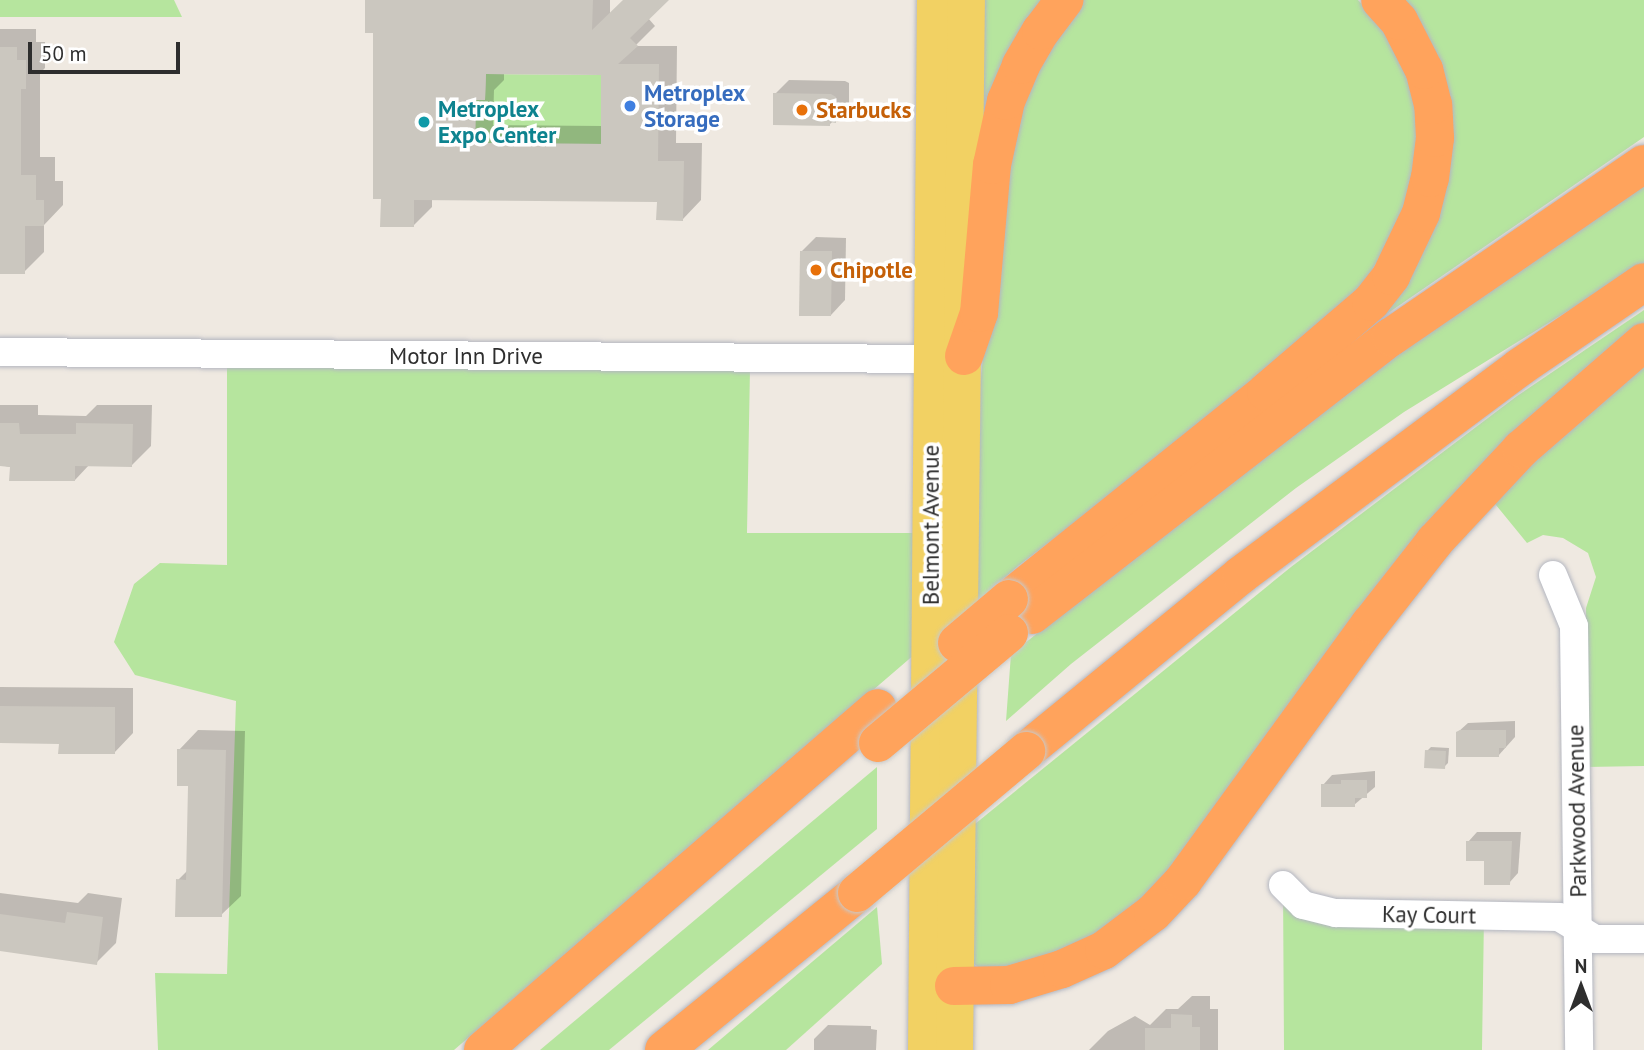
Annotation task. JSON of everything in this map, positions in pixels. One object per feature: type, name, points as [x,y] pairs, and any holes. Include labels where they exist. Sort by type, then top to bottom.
[{"type":"highway","points":[[948,357],[979,313],[992,165],[1006,101],[1041,31],[1064,0]]},
{"type":"highway","points":[[483,1050],[1009,616],[1371,302],[1391,276],[1421,214],[1430,178],[1435,138],[1433,105],[1424,69],[1399,21],[1380,0]]},
{"type":"highway","points":[[1009,616],[1380,345],[1644,164]]},
{"type":"highway","points":[[664,1050],[857,894],[1241,575],[1510,375],[1644,282]]},
{"type":"highway","points":[[941,987],[1009,985],[1062,969],[1104,950],[1153,913],[1183,881],[1370,624],[1435,541],[1521,449],[1644,342]]},
{"type":"highway","points":[[514,1050],[878,726]]},
{"type":"main road","name":"Belmont Avenue","points":[[935,0],[948,357]]},
{"type":"main road","name":"Belmont Avenue","points":[[954,1050],[941,987],[948,357],[966,0]]},
{"type":"main road","name":"Belmont Avenue","points":[[926,1050],[941,987]]},
{"type":"street","name":"Motor Inn Drive","points":[[0,352],[948,357]]},
{"type":"street","name":"Parkwood Avenue","points":[[1553,575],[1574,626],[1580,929],[1579,1050]]},
{"type":"street","name":"Kay Court","points":[[1283,885],[1303,905],[1336,913],[1559,917],[1595,939],[1644,939]]},
{"type":"green space","points":[[0,0],[174,0],[182,17],[0,17]]},
{"type":"green space","points":[[981,0],[1049,0],[981,124]]},
{"type":"green space","points":[[1082,0],[1358,0],[1377,20],[1402,57],[1416,102],[1421,149],[1410,208],[1364,283],[1277,368],[1018,566],[972,606],[973,458],[990,286],[1018,101]]},
{"type":"green space","points":[[1394,0],[1644,0],[1644,137],[1362,331],[1441,171]]},
{"type":"green space","points":[[486,74],[601,75],[601,137],[613,144],[475,143],[476,100],[485,100]]},
{"type":"green space","points":[[1644,177],[1644,264],[1404,412],[1296,488],[1071,664],[1006,721],[1011,654],[1396,352]]},
{"type":"green space","points":[[1644,310],[1644,329],[1180,863],[1119,925],[1034,962],[982,970],[969,960],[970,828],[1291,567],[1517,396]]},
{"type":"green space","points":[[1644,361],[1644,766],[1586,767],[1586,608],[1596,577],[1588,553],[1563,538],[1543,535],[1527,543],[1487,494]]},
{"type":"green space","points":[[227,364],[750,369],[747,533],[917,533],[915,654],[454,1050],[158,1050],[155,973],[227,974],[236,701],[135,675],[114,642],[134,584],[160,563],[227,565]]},
{"type":"green space","points":[[877,767],[877,829],[609,1050],[540,1050]]},
{"type":"green space","points":[[1283,885],[1303,905],[1484,916],[1482,1050],[1284,1050]]},
{"type":"green space","points":[[877,907],[882,964],[786,1050],[708,1050]]},
{"type":"building","name":"Metroplex Expo Center","points":[[365,0],[593,0],[592,30],[623,0],[669,0],[630,38],[638,46],[618,64],[659,64],[658,161],[684,161],[683,221],[656,220],[657,202],[414,200],[414,227],[380,227],[381,199],[373,199],[373,33],[365,33]],"holes":[[[486,74],[601,75],[601,144],[475,143],[476,100],[485,100]]]},
{"type":"building","points":[[0,47],[17,47],[17,60],[26,60],[26,89],[21,89],[21,175],[36,175],[36,200],[44,200],[44,226],[25,226],[25,274],[0,274]]},
{"type":"building","name":"Starbucks","points":[[773,93],[831,94],[836,97],[836,123],[830,122],[830,126],[773,125]]},
{"type":"building","name":"Chipotle","points":[[800,251],[832,251],[831,316],[799,316]]},
{"type":"building","points":[[0,423],[19,423],[20,434],[76,434],[76,423],[133,424],[132,467],[75,466],[75,481],[9,481],[10,467],[0,466]]},
{"type":"building","points":[[0,706],[115,707],[115,754],[58,754],[59,744],[0,743]]},
{"type":"building","points":[[1506,730],[1506,748],[1499,748],[1499,757],[1456,757],[1456,732]]},
{"type":"building","points":[[177,749],[226,750],[222,917],[175,917],[176,879],[186,880],[188,786],[177,786]]},
{"type":"building","points":[[1425,750],[1446,751],[1445,769],[1424,768]]},
{"type":"building","points":[[1341,780],[1367,780],[1367,798],[1355,798],[1355,807],[1321,807],[1321,784],[1341,784]]},
{"type":"building","points":[[1466,841],[1512,841],[1510,885],[1484,885],[1484,861],[1466,861]]},
{"type":"building","points":[[67,912],[103,917],[97,965],[0,951],[0,914],[65,923]]},
{"type":"building","points":[[1171,1014],[1192,1015],[1192,1027],[1200,1027],[1200,1050],[1145,1050],[1145,1028],[1171,1028]]},
{"type":"place","name":"Metroplex Storage","points":[[630,106]]},
{"type":"place","name":"Starbucks","points":[[802,110]]},
{"type":"place","name":"Metroplex Expo Center","points":[[424,122]]},
{"type":"place","name":"Chipotle","points":[[816,270]]}]
